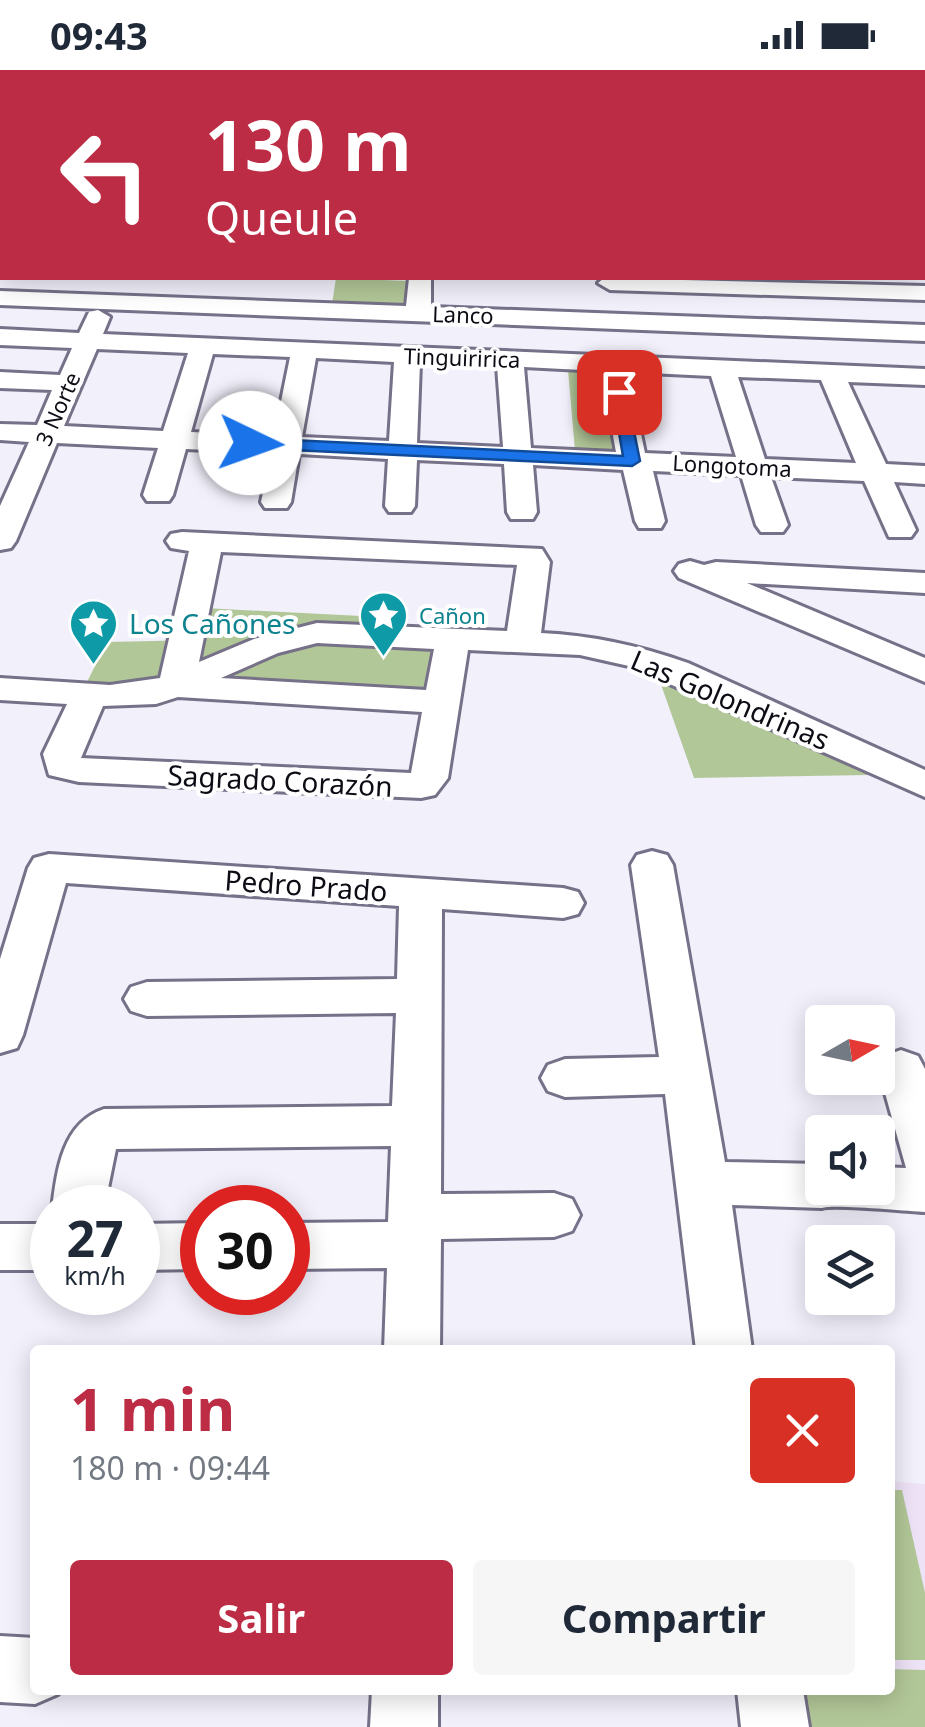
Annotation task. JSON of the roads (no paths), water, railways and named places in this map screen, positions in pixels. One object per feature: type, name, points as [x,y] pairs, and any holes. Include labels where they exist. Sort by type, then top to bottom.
[{"type":"street","points":[[418,313],[420,280]]},
{"type":"street","points":[[650,520],[640,473],[632,461],[618,320],[609,280],[889,288],[925,293]]},
{"type":"street","points":[[861,280],[889,288],[925,314]]},
{"type":"street","name":"Lanco","points":[[0,298],[110,290],[324,301],[418,313],[517,307],[618,320],[925,333]]},
{"type":"street","name":"3 Norte","points":[[2,534],[11,490],[47,434],[110,290]]},
{"type":"street","name":"Tinguiririca","points":[[0,337],[925,377]]},
{"type":"street","points":[[158,495],[202,348]]},
{"type":"street","points":[[276,502],[304,352]]},
{"type":"street","points":[[400,506],[407,356]]},
{"type":"street","points":[[510,360],[522,512]]},
{"type":"street","points":[[722,369],[772,525]]},
{"type":"street","points":[[831,373],[900,530]]},
{"type":"street","points":[[0,380],[69,383]]},
{"type":"street","name":"Longotoma","points":[[0,432],[925,475]]},
{"type":"street","points":[[440,702],[176,686],[194,541],[531,556],[534,562],[523,642]]},
{"type":"street","points":[[925,583],[690,571],[925,670]]},
{"type":"street","name":"Las Golondrinas","points":[[0,689],[133,696],[176,686],[290,637],[317,633],[580,645],[640,658],[925,785]]},
{"type":"street","name":"Sagrado Corazón","points":[[90,695],[62,754],[63,766],[79,770],[421,786],[429,778],[453,638]]},
{"type":"street","points":[[652,865],[703,1183],[723,1345]]},
{"type":"street","name":"Pedro Prado","points":[[0,1035],[49,868],[562,903]]},
{"type":"street","points":[[412,1345],[421,894]]},
{"type":"street","points":[[147,999],[420,996]]},
{"type":"street","points":[[901,1069],[925,1156]]},
{"type":"street","points":[[565,1078],[684,1075]]},
{"type":"street","points":[[83,1185],[91,1142],[104,1129],[417,1126]]},
{"type":"street","points":[[703,1183],[805,1186]]},
{"type":"street","points":[[895,1189],[925,1190]]},
{"type":"street","points":[[310,1243],[554,1215]]},
{"type":"street","points":[[0,1247],[30,1247]]},
{"type":"street","points":[[0,1669],[30,1670]]},
{"type":"street","points":[[404,1727],[405,1695]]},
{"type":"street","points":[[771,1695],[775,1727]]},
{"type":"place","name":"Cañon","points":[[384,658]]},
{"type":"place","name":"Los Cañones","points":[[94,666]]}]
